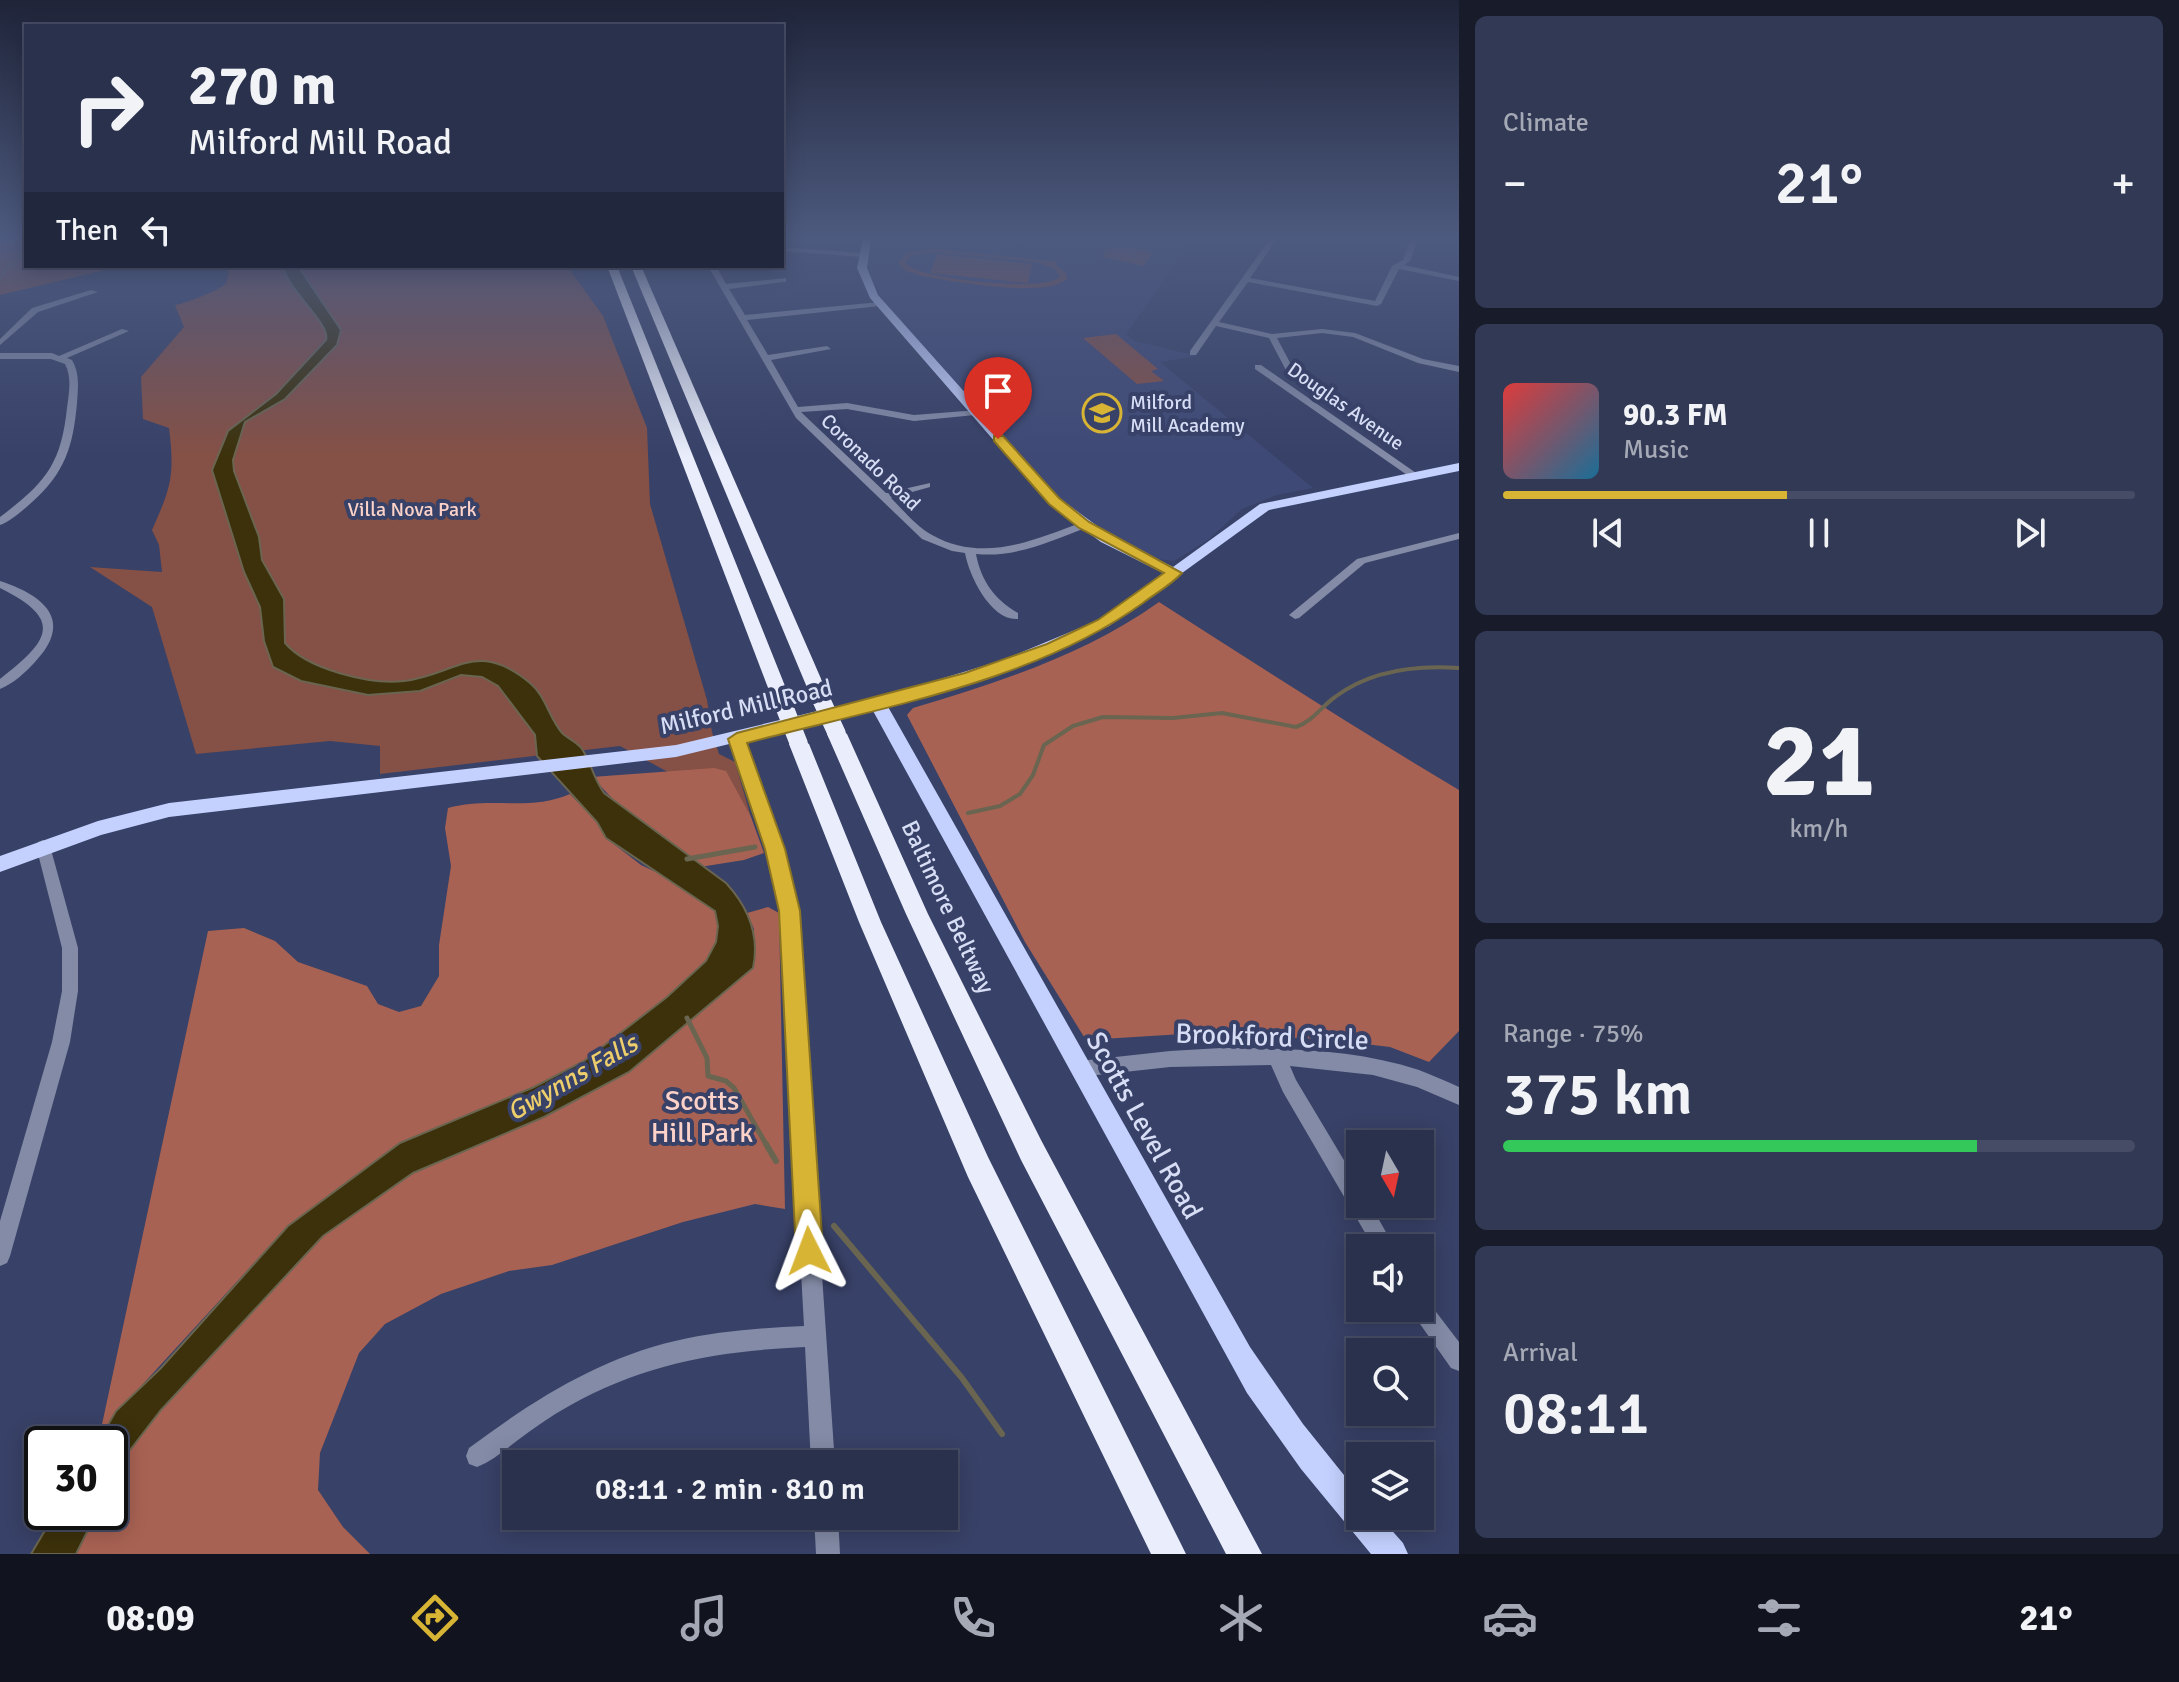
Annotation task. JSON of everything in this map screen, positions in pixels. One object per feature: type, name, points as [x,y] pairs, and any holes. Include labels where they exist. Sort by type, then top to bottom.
[{"type":"highway","points":[[623,312],[653,372]]},
{"type":"highway","points":[[630,312],[870,922],[978,1167],[1169,1554]]},
{"type":"highway","name":"Baltimore Beltway","points":[[655,312],[820,697],[917,914],[1024,1136],[1245,1554]]},
{"type":"main road","points":[[887,312],[1054,501],[1084,525],[1174,573]]},
{"type":"main road","name":"Milford Mill Road","points":[[0,864],[43,846],[169,810],[676,751],[737,739],[877,703],[970,677],[1053,647],[1104,623],[1265,507],[1459,467]]},
{"type":"main road","name":"Scotts Level Road","points":[[877,703],[1265,1397],[1345,1503],[1392,1554]]},
{"type":"street","points":[[0,343],[33,312]]},
{"type":"street","name":"Coronado Road","points":[[738,312],[795,410],[926,537],[970,552],[1019,549],[1084,525]]},
{"type":"street","points":[[742,318],[806,312]]},
{"type":"street","points":[[1193,353],[1223,312]]},
{"type":"street","points":[[1215,323],[1272,336],[1322,331],[1355,335],[1431,364],[1459,369]]},
{"type":"street","points":[[0,356],[61,358],[125,331]]},
{"type":"street","points":[[1272,336],[1292,374]]},
{"type":"street","points":[[765,358],[827,349]]},
{"type":"street","points":[[0,522],[37,494],[67,454],[74,373],[73,367],[61,358]]},
{"type":"street","name":"Douglas Avenue","points":[[1258,367],[1414,475]]},
{"type":"street","points":[[795,410],[856,406],[914,418],[975,412]]},
{"type":"street","points":[[882,497],[926,485]]},
{"type":"street","points":[[1295,615],[1343,572],[1361,561],[1459,536]]},
{"type":"street","points":[[970,552],[980,583],[1001,609],[1014,616]]},
{"type":"street","points":[[0,584],[41,608],[48,624],[43,644],[34,656],[0,685]]},
{"type":"street","points":[[737,739],[778,860],[789,911],[822,1450]]},
{"type":"street","points":[[0,1256],[61,1042],[70,991],[70,948],[43,846]]},
{"type":"street","name":"Brookford Circle","points":[[1079,1069],[1160,1059],[1278,1059],[1408,1073],[1459,1096]]},
{"type":"street","points":[[1278,1059],[1289,1086],[1377,1234]]},
{"type":"street","points":[[1431,1322],[1459,1360]]},
{"type":"street","points":[[477,1456],[561,1396],[610,1371],[661,1353],[712,1342],[815,1336]]},
{"type":"street","points":[[827,1530],[828,1554]]},
{"type":"shaded area","name":"Milford Mill Academy","points":[[893,312],[1142,312],[1126,334],[1135,341],[1198,356],[1160,362],[1313,488],[1277,495],[1242,509],[1208,540],[1174,561],[1156,559],[1112,536],[1060,499]]},
{"type":"green space","name":"Villa Nova Park","points":[[178,312],[600,312],[647,428],[650,504],[707,700],[712,732],[719,754],[735,762],[751,817],[620,746],[380,774],[380,746],[330,741],[196,754],[152,607],[90,567],[162,572],[159,545],[152,530],[170,481],[171,444],[169,428],[143,419],[141,377],[184,327]]},
{"type":"green space","points":[[1116,334],[1158,369],[1151,371],[1164,381],[1137,384],[1083,338]]},
{"type":"green space","points":[[1159,602],[1459,790],[1459,1031],[1429,1062],[1390,1047],[1323,1039],[1183,1034],[1086,1040],[1025,942],[907,715],[913,708],[1009,677],[1071,652],[1131,621]]},
{"type":"green space","points":[[714,768],[726,771],[751,817],[764,853],[744,860],[700,867],[624,811],[592,777]]},
{"type":"green space","points":[[570,794],[597,822],[606,838],[641,865],[675,881],[715,911],[718,926],[716,942],[706,961],[667,997],[584,1061],[534,1087],[400,1143],[288,1226],[143,1384],[111,1426],[102,1426],[208,931],[244,928],[275,941],[298,962],[367,986],[378,1004],[399,1012],[421,1006],[439,976],[439,945],[451,866],[445,828],[448,808],[555,799]]},
{"type":"green space","name":"Scotts Hill Park","points":[[768,907],[779,913],[785,1209],[755,1204],[683,1222],[552,1265],[509,1271],[441,1294],[385,1324],[359,1353],[320,1453],[318,1490],[343,1527],[370,1554],[76,1554],[88,1530],[128,1530],[128,1453],[161,1410],[323,1236],[413,1173],[544,1117],[629,1072],[753,968],[754,929],[747,913]]},
{"type":"water","name":"Gwynns Falls","points":[[312,312],[329,312],[341,330],[337,345],[285,399],[245,422],[233,460],[234,471],[259,537],[262,560],[284,599],[285,643],[323,668],[357,678],[404,681],[480,661],[511,670],[530,683],[558,728],[582,749],[604,793],[726,883],[741,902],[754,933],[753,968],[629,1072],[544,1117],[413,1173],[323,1236],[161,1410],[128,1453],[128,1426],[107,1426],[116,1411],[161,1368],[288,1226],[400,1143],[534,1087],[584,1061],[667,997],[706,961],[716,942],[718,926],[715,911],[606,838],[597,822],[537,756],[535,735],[498,686],[482,677],[461,675],[420,691],[368,695],[301,681],[273,667],[264,641],[260,607],[244,572],[212,470],[228,431],[276,394],[326,340],[326,333]]},
{"type":"water","points":[[45,1530],[88,1530],[76,1554],[31,1554]]},
{"type":"waterway","points":[[968,813],[1000,806],[1020,794],[1033,775],[1044,745],[1073,726],[1103,717],[1173,718],[1222,713],[1296,727],[1349,688],[1379,675],[1427,667],[1459,668]]},
{"type":"waterway","points":[[687,859],[755,847]]},
{"type":"waterway","points":[[687,1018],[707,1058],[708,1076],[726,1081],[734,1088],[767,1146]]},
{"type":"waterway","points":[[766,1144],[776,1161]]},
{"type":"waterway","points":[[834,1226],[962,1378],[1002,1434]]},
{"type":"place","name":"Milford Mill Academy","points":[[1102,413]]},
{"type":"route","points":[[809,1251],[785,881],[737,739],[970,677],[1053,647],[1104,623],[1174,573],[1084,525],[1054,501],[998,439]]}]
